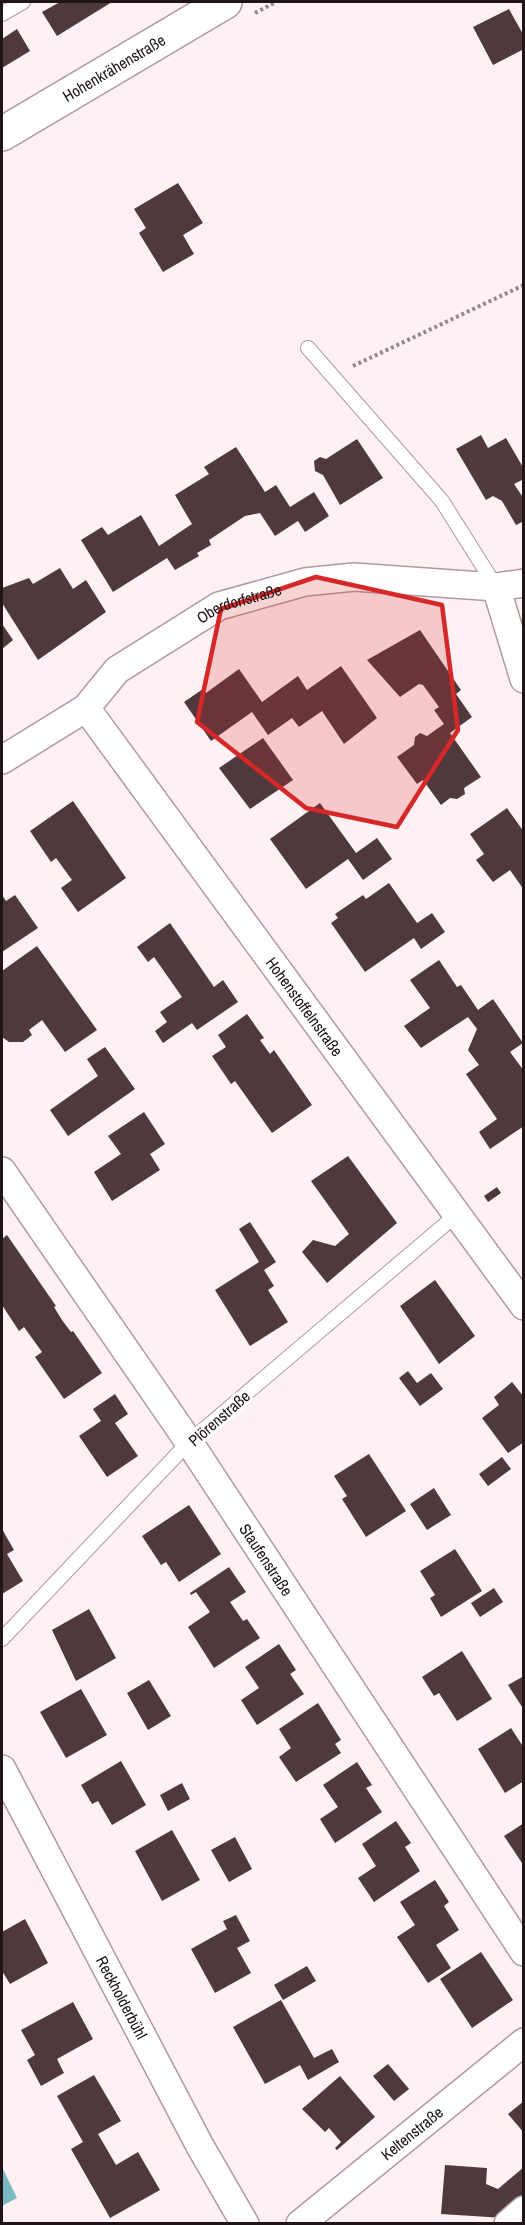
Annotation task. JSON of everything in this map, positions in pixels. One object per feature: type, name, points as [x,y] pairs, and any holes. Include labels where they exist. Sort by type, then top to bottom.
[{"type":"main road","name":"Hohenkrähenstraße","points":[[2,134],[225,2]]},
{"type":"street","name":"Oberdorfstraße","points":[[2,760],[86,708],[117,670],[219,606],[305,582],[354,577],[496,587],[524,583]]},
{"type":"street","points":[[496,587],[524,679]]},
{"type":"street","name":"Hohenstoffelnstraße","points":[[86,708],[455,1216],[524,1306]]},
{"type":"street","name":"Staufenstraße","points":[[2,1172],[189,1442],[524,1952]]},
{"type":"street","name":"Reckholderbühl","points":[[3,1776],[200,2146],[245,2223]]},
{"type":"street","name":"Keltenstraße","points":[[300,2223],[524,2042]]},
{"type":"street","points":[[508,2223],[524,2210]]},
{"type":"lane","points":[[2,14],[23,2]]},
{"type":"lane","points":[[308,348],[442,501],[496,587]]},
{"type":"lane","name":"Plörenstraße","points":[[2,1639],[189,1442],[455,1216]]},
{"type":"path","points":[[333,375],[524,285]]},
{"type":"highlighted area","points":[[316,577],[442,605],[458,730],[397,827],[306,808],[197,722],[221,609]]},
{"type":"water","points":[[2,2167],[17,2198],[2,2206]]},
{"type":"building","points":[[60,2],[112,2],[57,36],[42,12]]},
{"type":"building","points":[[509,9],[524,36],[524,49],[493,65],[473,27]]},
{"type":"building","points":[[17,29],[30,51],[2,68],[2,39]]},
{"type":"building","points":[[178,183],[203,223],[183,235],[194,254],[163,272],[139,233],[146,228],[134,209]]},
{"type":"building","points":[[481,435],[488,448],[506,438],[524,469],[524,479],[514,484],[524,499],[524,521],[516,525],[502,501],[493,496],[486,500],[456,449]]},
{"type":"building","points":[[357,439],[383,478],[340,505],[323,475],[315,471],[314,461],[320,457],[326,459]]},
{"type":"building","points":[[236,447],[265,492],[276,485],[290,507],[314,492],[329,516],[305,532],[298,521],[275,536],[260,513],[245,516],[209,540],[211,545],[197,553],[199,556],[175,570],[167,558],[113,592],[81,540],[102,527],[108,535],[141,515],[159,546],[192,524],[175,495],[209,474],[204,467]]},
{"type":"building","points":[[60,568],[73,589],[86,580],[106,612],[38,660],[2,603],[2,588],[29,578],[33,584]]},
{"type":"building","points":[[2,624],[13,640],[2,649]]},
{"type":"building","points":[[420,630],[461,690],[456,694],[472,717],[450,733],[481,777],[464,788],[465,794],[457,799],[450,798],[441,805],[423,780],[417,784],[397,757],[414,745],[415,737],[420,733],[427,736],[444,724],[434,710],[439,707],[423,685],[419,684],[400,697],[367,660]]},
{"type":"building","points":[[341,666],[377,718],[344,744],[322,711],[299,727],[292,718],[268,735],[252,712],[211,741],[184,702],[203,689],[206,693],[239,669],[262,702],[298,676],[307,690]]},
{"type":"building","points":[[263,738],[293,780],[250,809],[219,768]]},
{"type":"building","points":[[73,801],[126,878],[78,912],[61,888],[72,880],[56,858],[51,862],[30,831]]},
{"type":"building","points":[[320,803],[356,853],[377,838],[392,859],[363,880],[348,859],[306,889],[270,839]]},
{"type":"building","points":[[507,808],[524,832],[524,890],[510,870],[493,882],[476,860],[484,854],[470,834]]},
{"type":"building","points":[[389,883],[417,923],[432,913],[445,932],[421,949],[414,938],[365,972],[331,923],[338,918],[335,914],[363,895],[366,899]]},
{"type":"building","points":[[2,895],[6,901],[15,895],[38,928],[2,952]]},
{"type":"building","points":[[170,923],[214,987],[223,980],[238,1002],[197,1030],[192,1023],[163,1043],[155,1031],[167,1022],[160,1012],[182,997],[154,957],[148,962],[137,947]]},
{"type":"building","points":[[37,946],[97,1030],[65,1052],[42,1020],[29,1030],[32,1035],[23,1042],[9,1042],[2,1037],[2,971]]},
{"type":"building","points":[[439,960],[457,987],[461,985],[478,1010],[493,999],[523,1043],[510,1052],[524,1071],[524,1126],[490,1149],[479,1132],[497,1119],[466,1074],[479,1065],[468,1050],[477,1029],[468,1017],[421,1048],[404,1026],[430,1008],[410,980]]},
{"type":"building","points":[[247,1014],[264,1038],[260,1040],[270,1054],[274,1050],[312,1105],[272,1133],[235,1081],[231,1084],[212,1056],[226,1047],[218,1035]]},
{"type":"building","points":[[105,1047],[135,1089],[68,1136],[50,1110],[98,1076],[87,1059]]},
{"type":"building","points":[[144,1112],[165,1144],[150,1154],[160,1170],[112,1201],[94,1172],[121,1154],[108,1136]]},
{"type":"building","points":[[348,1156],[397,1223],[327,1283],[302,1252],[313,1240],[335,1246],[349,1234],[311,1181]]},
{"type":"building","points":[[497,1187],[501,1193],[488,1202],[484,1196]]},
{"type":"building","points":[[250,1222],[276,1262],[264,1270],[274,1286],[268,1290],[288,1322],[250,1346],[215,1290],[259,1262],[239,1229]]},
{"type":"building","points":[[7,1235],[56,1306],[54,1307],[62,1320],[71,1332],[73,1331],[102,1373],[64,1399],[35,1357],[42,1352],[24,1327],[19,1331],[2,1305],[2,1239]]},
{"type":"building","points":[[435,1280],[475,1336],[439,1364],[400,1306]]},
{"type":"building","points":[[408,1371],[417,1383],[431,1373],[443,1389],[420,1406],[399,1378]]},
{"type":"building","points":[[512,1382],[524,1397],[524,1442],[508,1453],[482,1418],[499,1405],[494,1397]]},
{"type":"building","points":[[115,1394],[128,1414],[115,1423],[138,1456],[107,1477],[79,1436],[101,1421],[93,1409]]},
{"type":"building","points":[[369,1454],[406,1511],[366,1537],[342,1499],[347,1496],[334,1476]]},
{"type":"building","points":[[502,1457],[511,1469],[488,1486],[479,1474]]},
{"type":"building","points":[[434,1488],[451,1515],[427,1530],[410,1504]]},
{"type":"building","points":[[189,1505],[221,1554],[179,1582],[166,1562],[161,1565],[142,1536]]},
{"type":"building","points":[[2,1529],[14,1550],[7,1554],[23,1581],[2,1594]]},
{"type":"building","points":[[455,1549],[482,1591],[441,1617],[430,1598],[435,1595],[420,1571]]},
{"type":"building","points":[[229,1567],[246,1592],[230,1602],[243,1621],[247,1619],[260,1638],[214,1668],[188,1627],[210,1612],[196,1592],[191,1595],[190,1593]]},
{"type":"building","points":[[494,1588],[503,1602],[480,1617],[471,1603]]},
{"type":"building","points":[[89,1609],[116,1658],[76,1681],[52,1630]]},
{"type":"building","points":[[279,1644],[296,1670],[290,1674],[304,1694],[257,1725],[241,1700],[259,1688],[245,1667]]},
{"type":"building","points":[[462,1651],[492,1699],[457,1721],[439,1693],[434,1696],[422,1677]]},
{"type":"building","points":[[524,1676],[524,1710],[508,1685]]},
{"type":"building","points":[[149,1680],[171,1716],[148,1730],[127,1693]]},
{"type":"building","points":[[81,1689],[107,1735],[66,1758],[40,1712]]},
{"type":"building","points":[[318,1703],[341,1740],[335,1744],[341,1753],[296,1782],[279,1757],[291,1748],[279,1729]]},
{"type":"building","points":[[511,1728],[524,1748],[524,1781],[505,1793],[478,1749]]},
{"type":"building","points":[[121,1761],[146,1805],[112,1825],[98,1801],[92,1804],[81,1785]]},
{"type":"building","points":[[357,1762],[372,1785],[366,1788],[382,1812],[335,1843],[320,1819],[338,1807],[323,1785]]},
{"type":"building","points":[[182,1783],[190,1799],[168,1811],[160,1795]]},
{"type":"building","points":[[396,1821],[411,1843],[405,1847],[420,1871],[374,1902],[358,1878],[376,1866],[362,1844]]},
{"type":"building","points":[[524,1823],[524,1866],[504,1836]]},
{"type":"building","points":[[172,1830],[200,1880],[162,1901],[135,1851]]},
{"type":"building","points":[[235,1837],[252,1869],[229,1882],[211,1850]]},
{"type":"building","points":[[435,1880],[449,1902],[444,1906],[459,1930],[436,1945],[451,1968],[428,1983],[397,1937],[415,1925],[400,1902]]},
{"type":"building","points":[[236,1915],[250,1941],[237,1948],[251,1973],[215,1993],[191,1949],[227,1929],[223,1921]]},
{"type":"building","points":[[25,1919],[48,1963],[10,1984],[2,1971],[2,1932]]},
{"type":"building","points":[[481,1952],[513,2000],[472,2028],[440,1979]]},
{"type":"building","points":[[307,1966],[316,1981],[283,2000],[274,1985]]},
{"type":"building","points":[[281,2000],[314,2058],[332,2049],[339,2062],[308,2080],[300,2065],[265,2084],[233,2027]]},
{"type":"building","points":[[73,2002],[93,2039],[57,2059],[64,2073],[41,2086],[27,2060],[35,2055],[21,2030]]},
{"type":"building","points":[[388,2064],[409,2089],[394,2101],[373,2076]]},
{"type":"building","points":[[94,2075],[121,2121],[98,2134],[116,2165],[138,2152],[160,2190],[110,2218],[71,2149],[83,2142],[57,2096]]},
{"type":"building","points":[[340,2076],[375,2117],[337,2150],[335,2148],[341,2142],[329,2128],[325,2132],[302,2109]]},
{"type":"building","points":[[524,2101],[524,2133],[508,2114]]},
{"type":"building","points":[[445,2165],[487,2168],[486,2184],[498,2189],[524,2167],[524,2202],[504,2218],[441,2214]]}]
